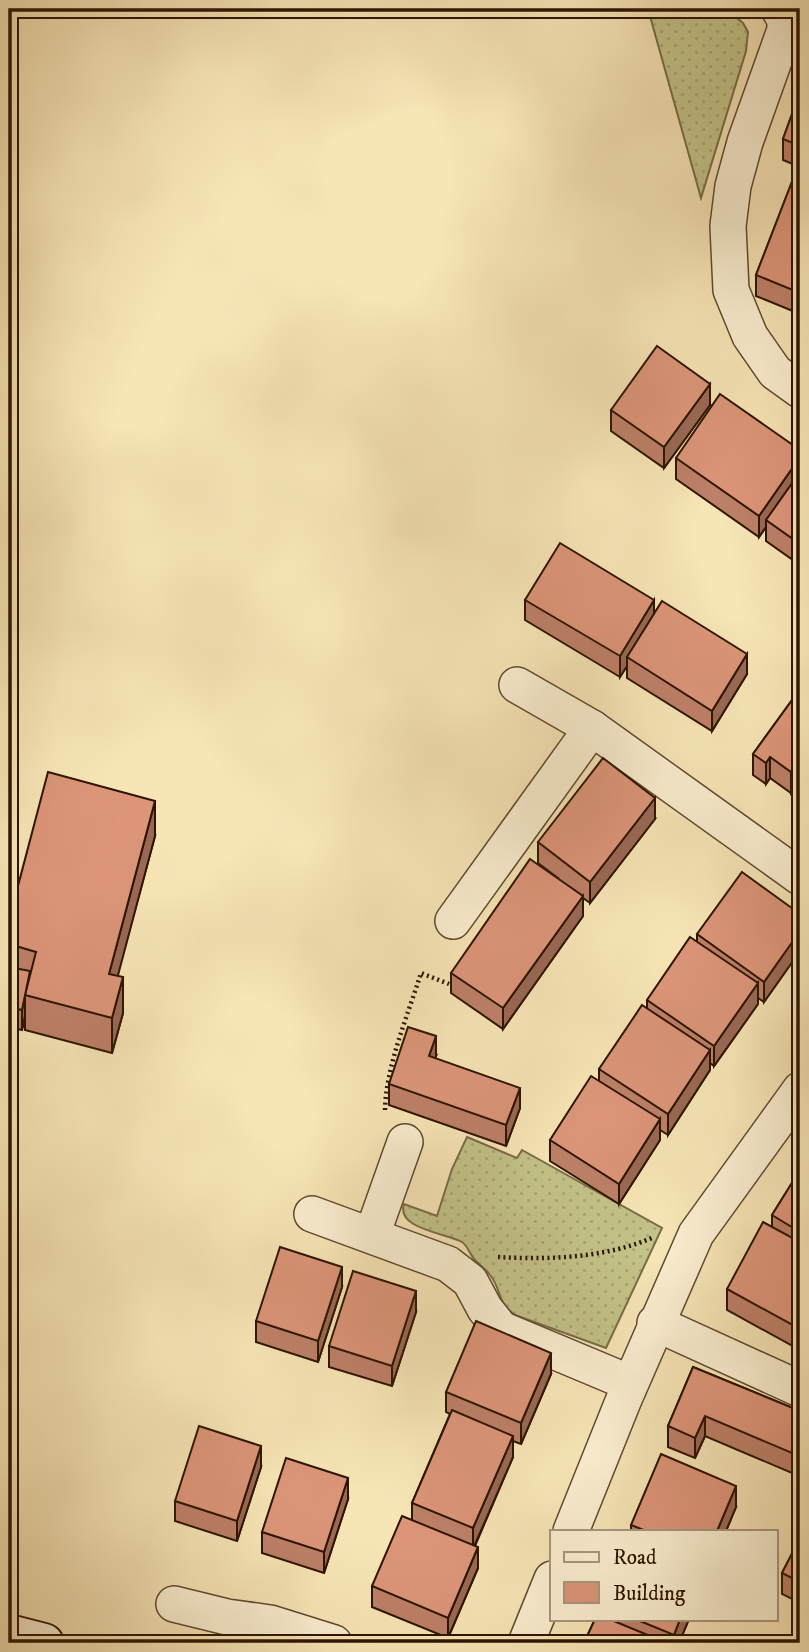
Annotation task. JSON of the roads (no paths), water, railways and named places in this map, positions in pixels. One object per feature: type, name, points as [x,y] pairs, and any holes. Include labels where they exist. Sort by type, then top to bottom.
[{"type":"main road","points":[[9,1634],[44,1643]]},
{"type":"street","points":[[779,9],[785,19],[785,30],[745,142],[733,186],[728,226],[731,290],[750,336],[768,363],[775,372],[800,390]]},
{"type":"street","points":[[517,685],[592,728],[800,877]]},
{"type":"street","points":[[453,921],[592,728]]},
{"type":"street","points":[[571,1530],[630,1383],[690,1248],[703,1223],[800,1090]]},
{"type":"street","points":[[372,1235],[394,1132]]},
{"type":"street","points":[[312,1214],[448,1264],[470,1281],[485,1309],[501,1329],[630,1383]]},
{"type":"street","points":[[656,1323],[800,1389]]},
{"type":"street","points":[[526,1643],[550,1584]]},
{"type":"street","points":[[174,1604],[227,1617],[270,1623],[334,1643]]}]
